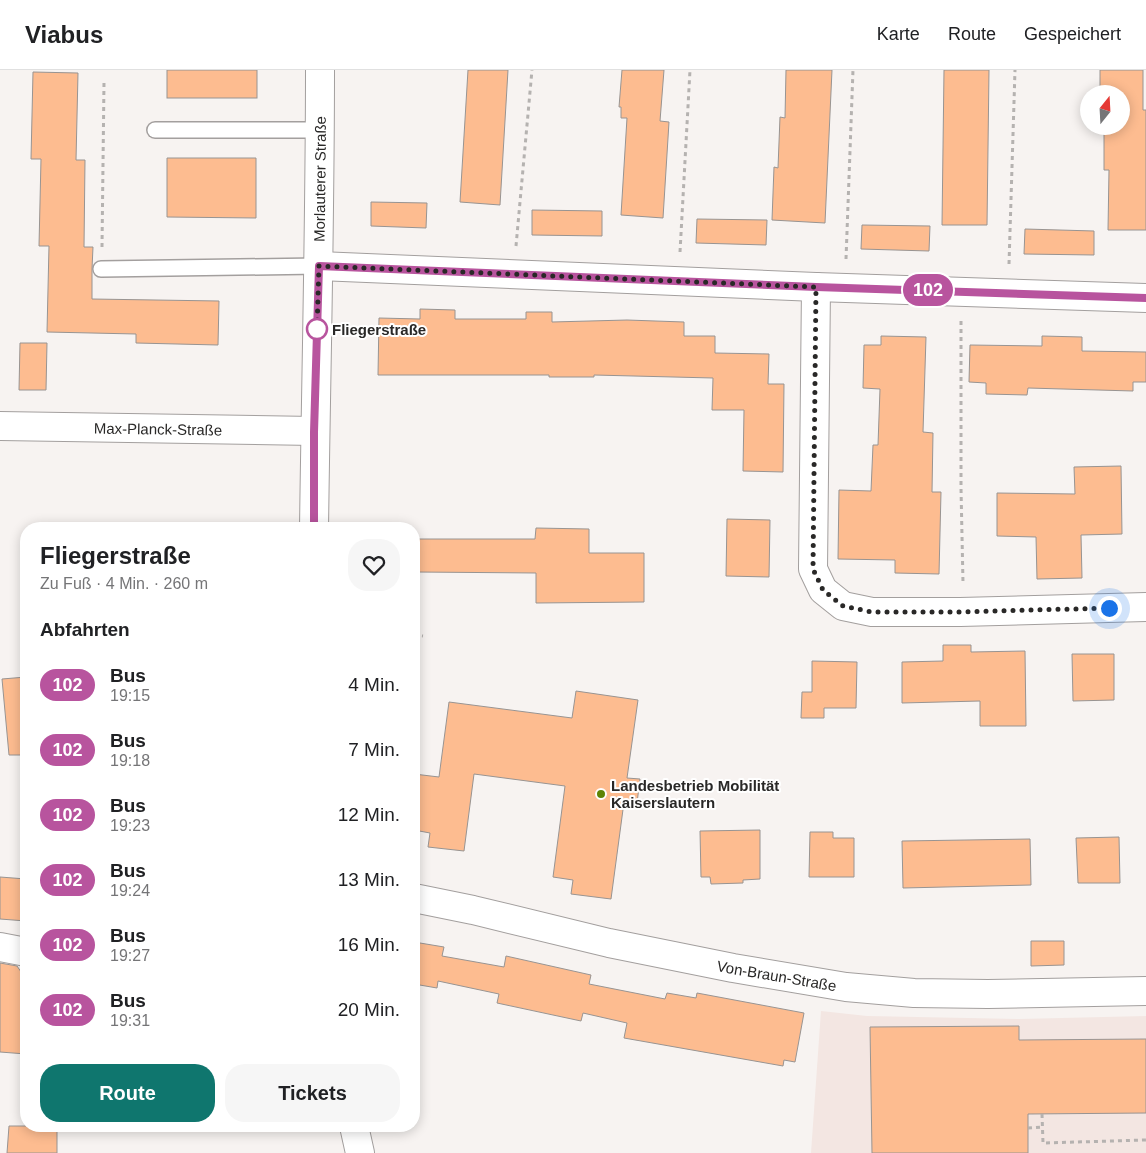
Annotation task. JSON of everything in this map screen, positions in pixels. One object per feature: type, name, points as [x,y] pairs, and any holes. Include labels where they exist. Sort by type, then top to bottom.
[{"type":"street","name":"Morlauterer Straße","points":[[314,522],[314,432],[319,266],[320,70]]},
{"type":"street","points":[[319,266],[816,287],[1146,298]]},
{"type":"street","points":[[816,287],[813,569],[823,590],[843,606],[872,612],[960,612],[1146,607]]},
{"type":"street","name":"Max-Planck-Straße","points":[[0,426],[314,432]]},
{"type":"street","name":"Von-Braun-Straße","points":[[420,899],[609,943],[733,968],[846,987],[914,992],[988,994],[1146,991]]},
{"type":"street","points":[[0,947],[20,951]]},
{"type":"street","points":[[355,1132],[360,1153]]},
{"type":"lane","points":[[155,130],[320,130]]},
{"type":"lane","points":[[102,268],[319,266]]},
{"type":"path","points":[[516,247],[532,70]]},
{"type":"path","points":[[680,261],[690,70]]},
{"type":"path","points":[[845,268],[853,70]]},
{"type":"path","points":[[1009,264],[1015,70]]},
{"type":"path","points":[[102,268],[104,82]]},
{"type":"path","points":[[961,321],[960,488],[963,587]]},
{"type":"path","points":[[1042,1114],[1043,1143],[1146,1140]]},
{"type":"path","points":[[1028,1128],[1043,1127]]},
{"type":"shaded area","points":[[821,1011],[867,1016],[1019,1019],[1146,1016],[1146,1153],[811,1153]]},
{"type":"building","points":[[167,70],[257,70],[257,98],[167,98]]},
{"type":"building","points":[[468,70],[508,70],[500,205],[460,202]]},
{"type":"building","points":[[622,70],[664,70],[660,121],[669,122],[663,218],[621,215],[627,118],[621,118],[621,107],[619,107]]},
{"type":"building","points":[[786,70],[832,70],[825,223],[772,220],[774,167],[778,168],[780,117],[785,118]]},
{"type":"building","points":[[944,70],[989,70],[987,225],[942,225]]},
{"type":"building","points":[[1100,70],[1143,70],[1143,110],[1146,110],[1146,230],[1108,230],[1109,170],[1104,170],[1104,135],[1130,135],[1130,85],[1100,85]]},
{"type":"building","points":[[33,72],[78,73],[76,160],[85,160],[84,247],[93,247],[92,299],[219,301],[218,345],[136,343],[136,334],[47,332],[49,246],[39,246],[41,159],[31,159]]},
{"type":"building","points":[[167,158],[256,158],[256,218],[167,217]]},
{"type":"building","points":[[371,202],[427,203],[426,228],[371,226]]},
{"type":"building","points":[[532,210],[602,211],[602,236],[532,235]]},
{"type":"building","points":[[697,219],[767,220],[766,245],[696,243]]},
{"type":"building","points":[[862,225],[930,226],[929,251],[861,249]]},
{"type":"building","points":[[1025,229],[1094,231],[1094,255],[1024,254]]},
{"type":"building","points":[[420,309],[455,310],[455,319],[526,319],[526,312],[552,312],[552,322],[627,320],[684,322],[684,336],[715,336],[715,353],[769,354],[768,384],[784,384],[783,472],[743,471],[744,410],[712,410],[713,378],[594,375],[594,377],[549,377],[549,375],[378,375],[379,318],[420,319]]},
{"type":"building","points":[[881,336],[926,337],[923,432],[933,433],[932,492],[941,492],[939,574],[895,573],[895,560],[838,559],[839,490],[871,491],[873,445],[878,445],[880,389],[863,388],[864,345],[881,345]]},
{"type":"building","points":[[1042,336],[1082,337],[1082,351],[1146,352],[1146,382],[1133,382],[1133,391],[1028,388],[1027,395],[986,394],[986,383],[969,382],[970,345],[1042,346]]},
{"type":"building","points":[[20,343],[47,343],[46,390],[19,390]]},
{"type":"building","points":[[1121,466],[1122,534],[1081,535],[1082,578],[1037,579],[1036,537],[997,536],[997,493],[1075,494],[1074,467]]},
{"type":"building","points":[[727,519],[770,520],[769,577],[726,576]]},
{"type":"building","points":[[536,528],[589,529],[589,553],[644,553],[644,602],[536,603],[536,573],[420,572],[420,539],[535,539]]},
{"type":"building","points":[[943,645],[971,645],[971,652],[1025,651],[1026,726],[980,726],[980,701],[902,703],[902,662],[943,661]]},
{"type":"building","points":[[1072,654],[1114,654],[1114,700],[1073,701]]},
{"type":"building","points":[[812,661],[857,662],[856,708],[824,708],[824,718],[801,718],[802,692],[812,692]]},
{"type":"building","points":[[20,678],[20,755],[9,755],[2,679]]},
{"type":"building","name":"Landesbetrieb Mobilität Kaiserslautern","points":[[576,691],[638,700],[627,778],[640,779],[637,803],[624,802],[611,899],[571,894],[573,880],[553,877],[565,786],[474,774],[464,851],[428,847],[430,833],[420,831],[420,775],[439,777],[449,702],[572,718]]},
{"type":"building","points":[[760,830],[760,879],[743,880],[743,883],[711,884],[710,877],[701,877],[700,831]]},
{"type":"building","points":[[810,832],[833,832],[833,838],[854,838],[854,877],[809,877]]},
{"type":"building","points":[[1119,837],[1120,883],[1078,883],[1076,838]]},
{"type":"building","points":[[1030,839],[1031,885],[903,888],[902,841]]},
{"type":"building","points":[[0,877],[20,879],[20,921],[0,919]]},
{"type":"building","points":[[1031,941],[1064,941],[1064,965],[1031,966]]},
{"type":"building","points":[[420,943],[444,947],[442,956],[504,967],[506,956],[591,975],[589,984],[665,999],[667,993],[696,998],[697,993],[804,1013],[795,1062],[784,1060],[783,1066],[624,1038],[627,1023],[583,1013],[581,1021],[497,1003],[499,994],[438,981],[437,988],[420,985]]},
{"type":"building","points":[[0,963],[17,966],[20,970],[20,1054],[0,1052]]},
{"type":"building","points":[[1019,1026],[1019,1040],[1146,1039],[1146,1113],[1028,1114],[1028,1153],[872,1153],[870,1027]]},
{"type":"building","points":[[9,1126],[20,1126],[20,1132],[57,1132],[57,1153],[7,1153]]},
{"type":"bus line","name":"102","points":[[314,522],[314,432],[319,266],[816,287],[1146,298]]},
{"type":"place","name":"Fliegerstraße","points":[[317,329]]},
{"type":"place","name":"Landesbetrieb Mobilität Kaiserslautern","points":[[601,794]]},
{"type":"route","points":[[317,329],[319,266],[816,287],[813,569],[823,590],[843,606],[872,612],[1109,608]]}]
